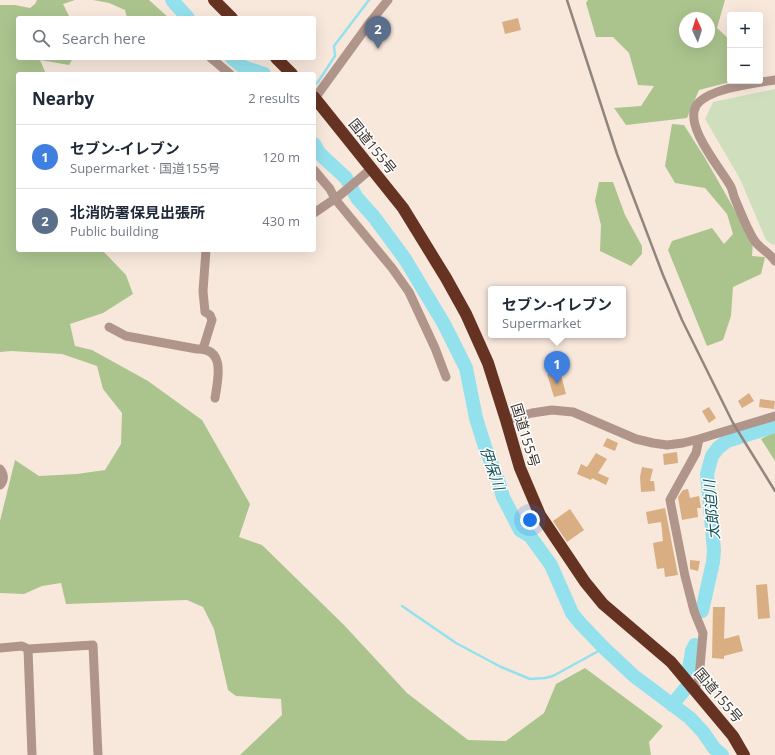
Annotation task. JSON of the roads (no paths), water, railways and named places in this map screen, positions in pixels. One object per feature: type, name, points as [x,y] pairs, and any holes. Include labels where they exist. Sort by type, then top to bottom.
[{"type":"highway","points":[[214,0],[230,16]]},
{"type":"highway","points":[[278,60],[290,72]]},
{"type":"highway","name":"国道155号","points":[[316,100],[403,208],[446,278],[466,314],[488,363],[520,468],[537,509],[585,582],[603,604],[671,662],[733,736],[744,755]]},
{"type":"street","points":[[316,95],[388,0]]},
{"type":"street","points":[[213,60],[228,72]]},
{"type":"street","points":[[775,80],[737,86],[712,95],[702,100],[696,107],[693,117],[700,137],[715,165],[731,188],[748,229],[761,249],[770,254],[775,261]]},
{"type":"street","points":[[316,212],[337,197],[372,168]]},
{"type":"street","points":[[316,172],[337,197],[410,292],[446,377]]},
{"type":"street","points":[[203,348],[212,320],[210,315],[205,312],[203,291],[206,252]]},
{"type":"street","points":[[109,327],[126,336],[196,349],[203,348],[210,352],[216,358],[218,363],[219,374],[215,398]]},
{"type":"street","points":[[506,420],[532,413],[552,410],[573,412],[636,439],[653,444],[667,445],[699,439],[775,416]]},
{"type":"street","points":[[695,689],[699,678],[703,633],[694,611],[685,576],[670,500],[696,452],[699,439]]},
{"type":"street","points":[[0,469],[4,478],[3,483],[0,485]]},
{"type":"street","points":[[0,648],[22,646],[28,649],[93,645],[98,755]]},
{"type":"street","points":[[28,649],[32,755]]},
{"type":"waterway","name":"伊保川","points":[[172,0],[186,16]]},
{"type":"waterway","points":[[316,84],[335,56],[334,46],[369,0]]},
{"type":"waterway","name":"伊保川","points":[[234,60],[243,67],[258,72]]},
{"type":"waterway","name":"伊保川","points":[[316,147],[320,154],[346,178],[357,198],[374,217],[405,259],[444,324],[466,368],[476,418],[503,497],[520,530],[530,536],[551,565],[572,613],[604,648],[634,676],[690,718],[703,732],[714,748],[722,755]]},
{"type":"waterway","name":"太郎迫川","points":[[702,611],[713,562],[714,550],[707,474],[712,456],[718,448],[727,441],[775,426]]},
{"type":"waterway","points":[[402,606],[456,643],[501,667],[530,679],[553,676],[604,648]]},
{"type":"waterway","name":"太郎迫川","points":[[689,669],[692,651],[695,645]]},
{"type":"waterway","name":"太郎迫川","points":[[672,705],[685,689]]},
{"type":"railway","points":[[567,0],[617,154],[663,275],[682,320],[733,423],[775,491]]},
{"type":"place","name":"北消防署保見出張所","points":[[378,49]]},
{"type":"place","name":"セブン-イレブン","points":[[557,384]]}]
